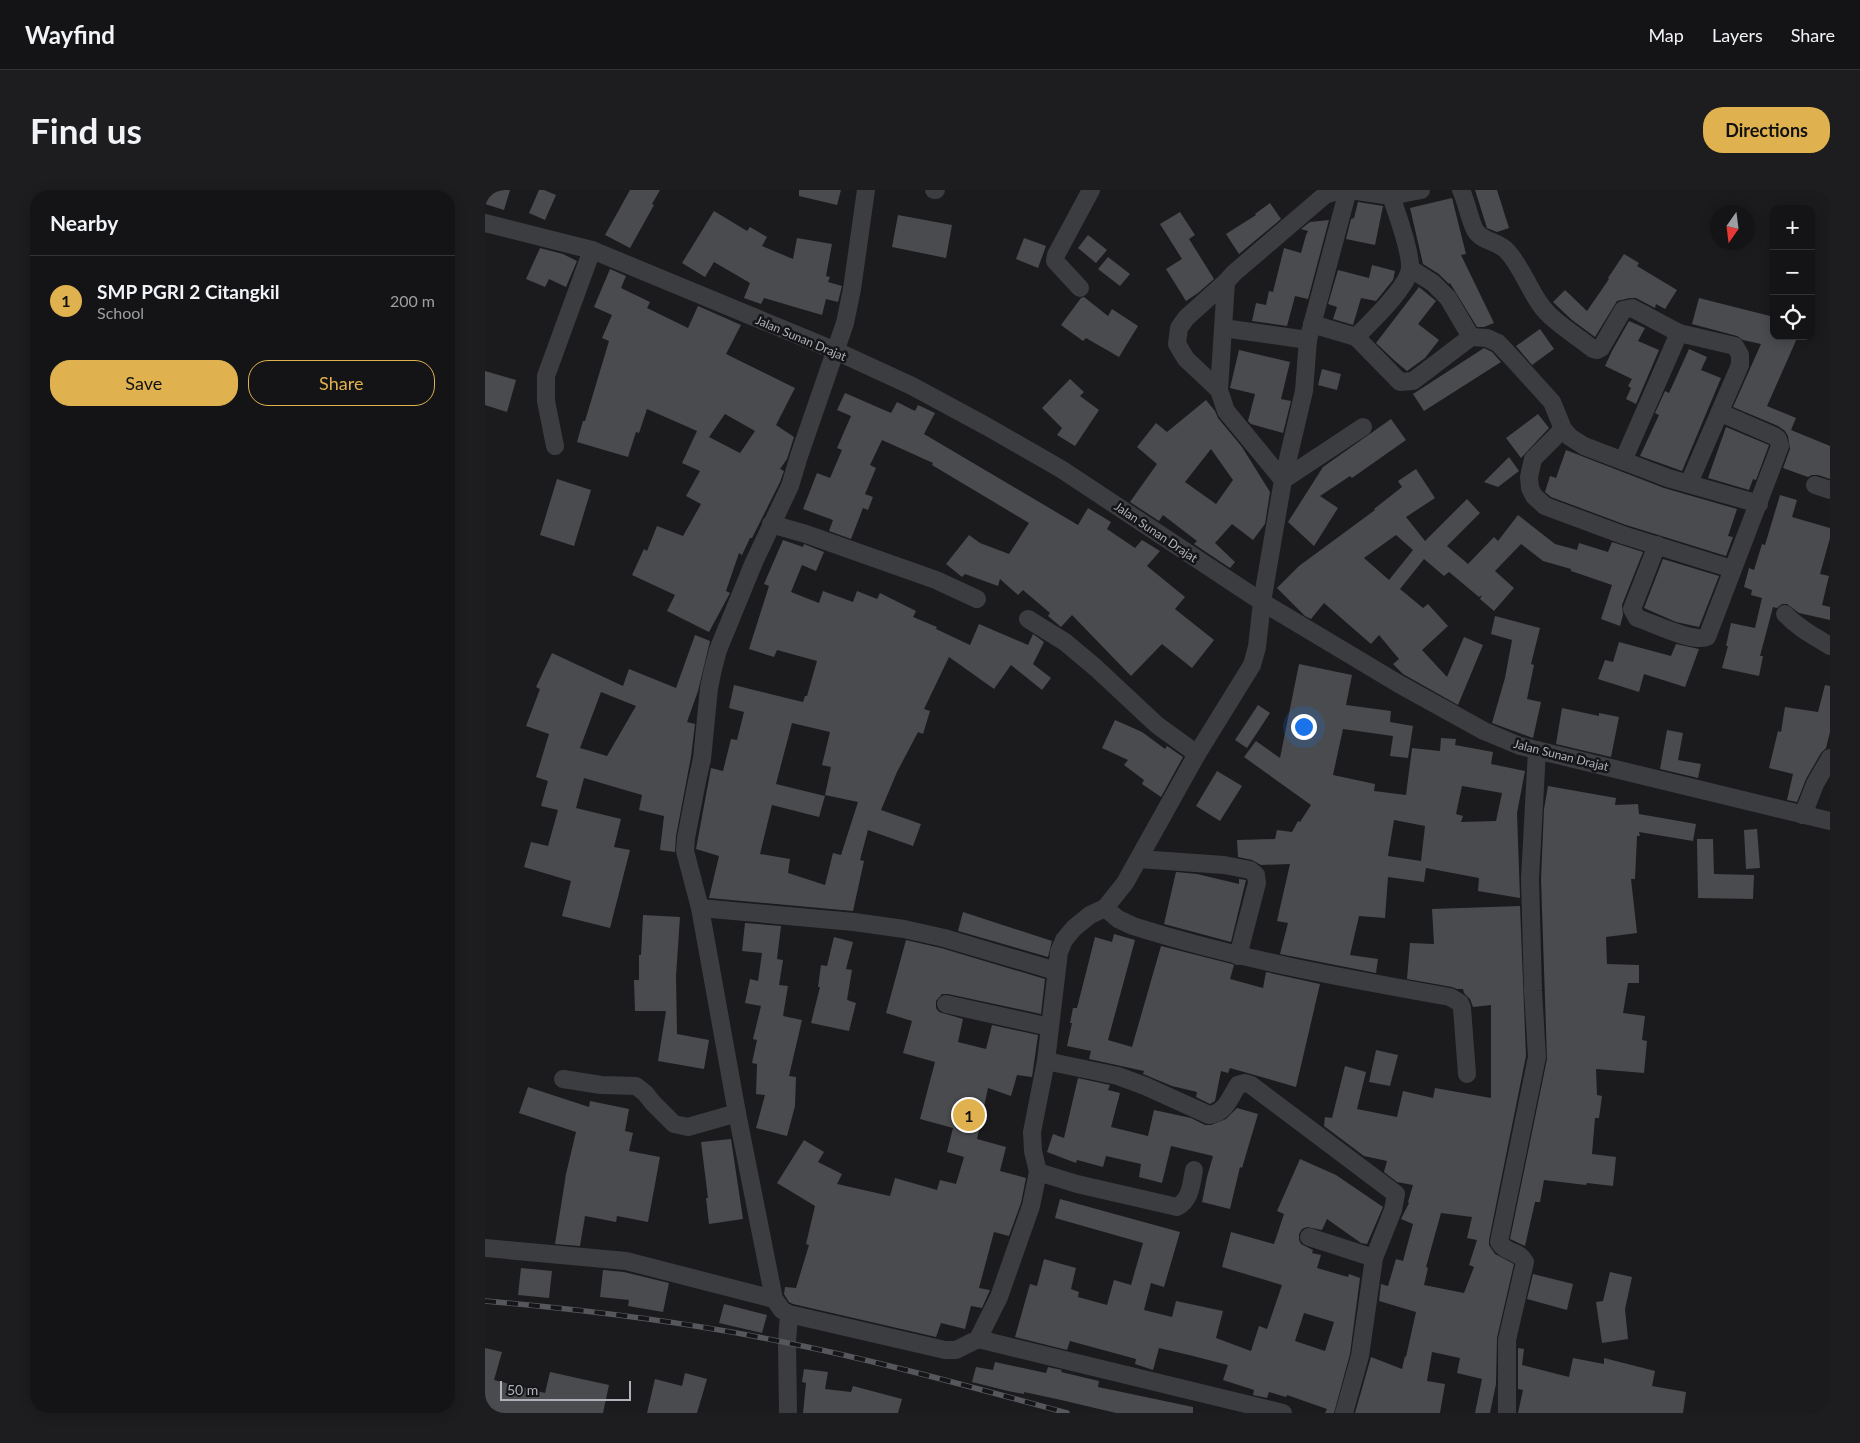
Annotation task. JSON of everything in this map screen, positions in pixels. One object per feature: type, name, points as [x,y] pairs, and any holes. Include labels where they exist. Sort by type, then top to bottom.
[{"type":"street","points":[[866,190],[852,289],[845,323],[790,486],[753,562],[719,650],[709,688],[703,759],[688,821],[685,851],[700,908],[737,1114],[774,1299],[782,1310],[789,1314],[945,1350],[956,1350],[978,1339],[999,1297],[1031,1206],[1037,1172],[1032,1132],[1046,1061],[1059,952],[1064,940],[1074,928],[1090,915],[1105,908],[1125,883],[1197,754],[1252,665],[1257,646],[1262,602],[1283,480],[1304,391],[1310,332],[1349,190],[1391,196],[1421,190]]},
{"type":"street","points":[[1080,288],[1055,261],[1056,255],[1091,190]]},
{"type":"street","points":[[1219,390],[1186,359],[1177,344],[1179,328],[1186,318],[1227,282],[1234,273],[1325,195],[1335,190],[1340,190]]},
{"type":"street","points":[[1461,190],[1479,235],[1499,244],[1505,249],[1514,259],[1540,304],[1550,315],[1593,349],[1601,348],[1623,310],[1627,307],[1679,333],[1735,346],[1740,355],[1740,365],[1721,413],[1689,483]]},
{"type":"street","points":[[1356,337],[1397,293],[1411,268],[1391,196]]},
{"type":"street","name":"Jalan Sunan Drajat","points":[[485,223],[592,250],[835,351],[912,386],[1061,469],[1262,602],[1399,684],[1484,731],[1520,746],[1830,821]]},
{"type":"street","points":[[555,446],[545,401],[546,376],[592,250]]},
{"type":"street","points":[[1411,268],[1433,283],[1448,298],[1471,337]]},
{"type":"street","points":[[1227,282],[1219,390],[1226,411],[1283,480]]},
{"type":"street","points":[[1223,328],[1310,332],[1356,337],[1400,382],[1413,381],[1471,337],[1487,338],[1498,343],[1552,402],[1563,429],[1570,437],[1584,446],[1668,478],[1759,504]]},
{"type":"street","points":[[1623,461],[1679,333]]},
{"type":"street","points":[[1657,545],[1632,609],[1633,612],[1637,618],[1689,636],[1703,639],[1707,637],[1781,446],[1778,439],[1774,436],[1721,413]]},
{"type":"street","points":[[1283,480],[1363,427]]},
{"type":"street","points":[[1563,429],[1533,459],[1529,477],[1530,488],[1534,496],[1545,506],[1614,532],[1732,569]]},
{"type":"street","points":[[771,524],[806,534],[936,580],[977,599]]},
{"type":"street","points":[[1785,614],[1800,628],[1830,646]]},
{"type":"street","points":[[1028,619],[1065,642],[1157,725],[1197,754]]},
{"type":"street","points":[[1507,1413],[1507,1340],[1525,1262],[1521,1256],[1505,1249],[1499,1242],[1537,1056],[1529,879],[1537,750]]},
{"type":"street","points":[[1803,815],[1815,784],[1830,758]]},
{"type":"street","points":[[1139,859],[1224,865],[1250,870],[1256,875],[1257,883],[1239,956]]},
{"type":"street","points":[[700,908],[854,922],[904,929],[944,938],[1056,971]]},
{"type":"street","points":[[1105,908],[1118,919],[1133,926],[1239,956],[1322,975],[1451,997],[1460,1003],[1463,1008],[1467,1074]]},
{"type":"street","points":[[945,1004],[1049,1027]]},
{"type":"street","points":[[1046,1061],[1118,1076],[1209,1115],[1217,1114],[1223,1110],[1238,1085],[1245,1083],[1251,1085],[1396,1194],[1393,1210],[1374,1258],[1360,1356],[1344,1413]]},
{"type":"street","points":[[563,1079],[601,1085],[636,1086],[674,1124],[688,1127],[737,1114]]},
{"type":"street","points":[[1037,1172],[1077,1184],[1177,1207],[1185,1202],[1194,1170]]},
{"type":"street","points":[[1309,1237],[1374,1258]]},
{"type":"street","points":[[485,1248],[626,1261],[774,1299]]},
{"type":"street","points":[[788,1413],[787,1342],[789,1314]]},
{"type":"street","points":[[978,1339],[1283,1413]]},
{"type":"building","points":[[485,190],[510,190],[504,210],[485,204]]},
{"type":"building","points":[[539,190],[556,195],[545,220],[529,213]]},
{"type":"building","points":[[630,190],[660,190],[652,204],[654,205],[630,248],[605,235]]},
{"type":"building","points":[[799,190],[841,190],[837,205],[799,196]]},
{"type":"building","points":[[1475,190],[1497,190],[1509,228],[1497,232],[1487,228]]},
{"type":"building","points":[[1452,198],[1466,254],[1461,255],[1494,323],[1484,327],[1477,327],[1450,283],[1423,264],[1410,208]]},
{"type":"building","points":[[1358,202],[1383,206],[1375,245],[1346,239]]},
{"type":"building","points":[[1270,203],[1281,219],[1239,254],[1226,234],[1256,215]]},
{"type":"building","points":[[714,211],[747,231],[750,227],[767,237],[762,246],[793,259],[797,238],[832,244],[826,276],[830,277],[828,282],[842,286],[838,302],[826,299],[822,315],[764,298],[761,304],[744,298],[750,283],[714,262],[705,277],[682,263]]},
{"type":"building","points":[[1180,212],[1195,235],[1189,239],[1214,279],[1186,301],[1166,269],[1182,259],[1160,224]]},
{"type":"building","points":[[898,215],[952,225],[946,258],[892,247]]},
{"type":"building","points":[[1329,220],[1308,299],[1295,296],[1287,326],[1252,321],[1256,303],[1266,305],[1269,291],[1273,292],[1284,248],[1301,253],[1308,231],[1301,229],[1310,222]]},
{"type":"building","points":[[1088,235],[1107,250],[1096,263],[1078,248]]},
{"type":"building","points":[[1024,238],[1046,246],[1038,268],[1016,259]]},
{"type":"building","points":[[540,248],[563,254],[577,261],[566,287],[549,279],[545,287],[526,279]]},
{"type":"building","points":[[1624,254],[1639,263],[1637,266],[1677,290],[1665,309],[1656,304],[1655,308],[1636,298],[1617,301],[1595,337],[1572,320],[1553,302],[1565,290],[1587,311]]},
{"type":"building","points":[[1108,257],[1130,274],[1120,286],[1098,269]]},
{"type":"building","points":[[1372,265],[1395,271],[1393,280],[1376,301],[1361,298],[1353,325],[1333,319],[1337,307],[1328,304],[1338,270],[1369,278]]},
{"type":"building","points":[[610,269],[626,276],[621,288],[650,302],[647,308],[688,328],[698,306],[741,325],[726,354],[795,388],[776,425],[794,437],[787,459],[780,469],[784,471],[752,538],[750,538],[742,555],[739,553],[726,591],[730,593],[709,632],[667,611],[675,595],[632,575],[644,549],[647,551],[657,526],[683,536],[701,504],[686,496],[700,471],[682,463],[697,431],[647,409],[639,433],[636,432],[628,457],[577,442],[609,341],[602,338],[612,315],[594,307]],"holes":[[[725,414],[755,431],[740,453],[709,437]]]},
{"type":"building","points":[[1419,287],[1436,301],[1418,324],[1439,340],[1425,358],[1407,371],[1376,343]]},
{"type":"building","points":[[1084,297],[1108,316],[1112,309],[1138,326],[1119,357],[1086,338],[1083,341],[1061,325],[1081,298]]},
{"type":"building","points":[[1699,298],[1770,316],[1770,340],[1796,340],[1767,406],[1796,418],[1791,430],[1830,446],[1830,479],[1818,475],[1808,477],[1783,468],[1790,449],[1788,436],[1785,431],[1778,426],[1733,407],[1761,344],[1692,324]]},
{"type":"building","points":[[1629,321],[1645,328],[1638,341],[1659,350],[1636,404],[1626,399],[1631,388],[1628,386],[1632,379],[1605,366]]},
{"type":"building","points":[[1540,329],[1554,349],[1532,365],[1516,346]]},
{"type":"building","points":[[1484,348],[1492,352],[1501,362],[1424,411],[1413,394]]},
{"type":"building","points":[[1689,349],[1707,357],[1701,370],[1721,378],[1682,471],[1640,456],[1659,415],[1655,413],[1665,391],[1669,393]]},
{"type":"building","points":[[1239,350],[1290,362],[1281,399],[1291,401],[1283,433],[1251,424],[1248,421],[1255,394],[1230,388]]},
{"type":"building","points":[[1322,369],[1341,374],[1337,390],[1318,385]]},
{"type":"building","points":[[485,371],[516,380],[507,412],[485,405]]},
{"type":"building","points":[[1070,379],[1084,392],[1080,396],[1099,410],[1075,446],[1057,435],[1062,428],[1042,408]]},
{"type":"building","points":[[845,393],[891,413],[897,402],[915,411],[918,405],[935,413],[924,434],[1078,525],[1088,508],[1111,522],[1107,529],[1135,548],[1142,540],[1160,551],[1147,566],[1185,597],[1175,609],[1214,640],[1192,668],[1162,644],[1131,676],[1072,615],[1061,627],[1048,616],[1050,613],[1023,590],[1018,595],[1000,579],[998,586],[965,574],[962,577],[946,564],[969,535],[980,543],[1009,554],[1029,523],[932,465],[933,463],[882,440],[870,465],[876,468],[865,494],[873,497],[868,510],[863,508],[851,539],[829,531],[833,520],[803,509],[817,473],[830,478],[842,450],[837,448],[851,416],[837,410]]},
{"type":"building","points":[[1206,400],[1242,447],[1270,492],[1265,524],[1253,540],[1232,524],[1215,543],[1235,562],[1230,568],[1194,544],[1197,541],[1163,515],[1159,521],[1130,502],[1157,464],[1137,447],[1156,423],[1167,432]],"holes":[[[1211,449],[1233,480],[1216,504],[1185,482]]]},
{"type":"building","points":[[1538,414],[1549,428],[1521,458],[1506,438]]},
{"type":"building","points":[[1391,419],[1406,440],[1352,478],[1350,476],[1320,496],[1338,508],[1314,546],[1288,522],[1323,467]]},
{"type":"building","points":[[1726,427],[1769,445],[1756,480],[1753,479],[1749,490],[1708,478]]},
{"type":"building","points":[[1566,450],[1664,488],[1737,509],[1728,536],[1733,537],[1726,556],[1626,525],[1551,497],[1545,492],[1550,476],[1556,478]]},
{"type":"building","points":[[1509,457],[1519,471],[1498,487],[1484,482]]},
{"type":"building","points":[[1416,469],[1435,498],[1406,517],[1425,541],[1467,499],[1480,513],[1447,546],[1468,564],[1494,537],[1498,541],[1518,515],[1555,544],[1577,550],[1579,543],[1608,552],[1612,542],[1643,552],[1622,605],[1623,615],[1620,626],[1601,619],[1612,585],[1571,571],[1571,569],[1543,561],[1521,544],[1495,571],[1514,588],[1494,611],[1480,599],[1482,595],[1479,597],[1449,572],[1444,576],[1424,559],[1400,589],[1423,608],[1428,604],[1448,626],[1422,650],[1447,677],[1464,637],[1483,645],[1458,705],[1403,674],[1393,664],[1399,659],[1379,635],[1371,644],[1324,603],[1311,619],[1305,616],[1277,588],[1299,566],[1375,510],[1402,487],[1398,481]],"holes":[[[1396,535],[1413,550],[1389,580],[1364,558]]]},
{"type":"building","points":[[557,479],[591,490],[574,546],[540,535]]},
{"type":"building","points":[[1780,495],[1797,500],[1792,517],[1830,528],[1830,538],[1820,574],[1829,576],[1822,605],[1830,607],[1830,620],[1799,613],[1787,604],[1782,604],[1777,608],[1773,607],[1760,656],[1763,656],[1759,676],[1722,668],[1728,646],[1726,646],[1731,623],[1755,628],[1762,598],[1751,595],[1752,590],[1744,587],[1749,568],[1754,570],[1762,544],[1765,545]]},
{"type":"building","points":[[783,540],[803,547],[804,544],[824,552],[816,571],[802,565],[791,592],[819,603],[823,591],[853,602],[857,591],[877,599],[880,593],[916,611],[913,617],[937,627],[936,629],[970,645],[979,624],[1028,645],[1033,634],[1044,642],[1033,664],[1051,678],[1042,690],[1011,665],[994,689],[949,657],[924,709],[930,711],[923,734],[918,732],[897,772],[881,810],[921,824],[913,846],[868,830],[860,860],[864,861],[853,911],[709,898],[719,856],[696,849],[711,768],[723,771],[731,739],[737,740],[744,712],[729,708],[734,685],[803,702],[805,696],[807,696],[817,661],[777,650],[774,657],[749,649],[769,586],[764,584]],"holes":[[[792,723],[830,732],[822,765],[831,767],[825,795],[858,802],[841,855],[833,853],[825,885],[788,873],[790,859],[760,854],[772,805],[819,817],[825,796],[776,784]]]},
{"type":"building","points":[[1663,559],[1719,576],[1699,627],[1676,622],[1644,608]]},
{"type":"building","points":[[1495,616],[1540,628],[1531,664],[1534,665],[1527,699],[1541,702],[1533,738],[1492,723],[1505,678],[1512,640],[1491,634]]},
{"type":"building","points":[[695,635],[710,641],[698,691],[687,722],[695,724],[675,852],[660,850],[664,816],[639,810],[642,795],[584,778],[576,808],[621,819],[614,847],[630,850],[610,928],[562,916],[571,881],[524,867],[531,842],[548,846],[558,810],[541,806],[548,781],[536,777],[549,734],[526,726],[540,689],[536,687],[552,653],[623,686],[629,669],[676,688]],"holes":[[[601,692],[636,706],[607,756],[580,748]]]},
{"type":"building","points":[[1619,642],[1671,656],[1676,644],[1699,649],[1685,687],[1644,674],[1639,692],[1598,679],[1605,660],[1613,662]]},
{"type":"building","points":[[1299,664],[1352,675],[1346,705],[1391,711],[1390,722],[1413,726],[1408,758],[1390,756],[1393,736],[1343,729],[1333,775],[1375,784],[1374,791],[1406,795],[1412,748],[1440,751],[1441,738],[1456,739],[1455,745],[1493,752],[1491,764],[1525,771],[1517,813],[1520,898],[1478,891],[1479,878],[1426,868],[1424,882],[1388,877],[1385,918],[1359,916],[1350,955],[1378,959],[1376,973],[1280,954],[1288,923],[1277,921],[1290,864],[1261,865],[1252,860],[1238,857],[1237,840],[1275,839],[1277,830],[1292,832],[1311,805],[1244,757],[1256,741],[1280,758]],"holes":[[[1462,786],[1502,793],[1496,821],[1461,822],[1463,816],[1456,814]],[[1394,820],[1425,826],[1421,861],[1388,856]]]},
{"type":"building","points":[[1825,685],[1830,686],[1830,732],[1826,748],[1806,779],[1797,802],[1787,800],[1793,774],[1769,768],[1778,731],[1781,732],[1785,707],[1818,712]]},
{"type":"building","points":[[1258,705],[1270,713],[1247,748],[1235,740]]},
{"type":"building","points":[[1562,708],[1599,716],[1599,713],[1619,717],[1611,757],[1556,744]]},
{"type":"building","points":[[1115,720],[1142,732],[1165,749],[1167,746],[1183,757],[1161,797],[1142,784],[1144,780],[1124,765],[1128,760],[1102,748]]},
{"type":"building","points":[[1667,730],[1683,733],[1678,760],[1701,764],[1698,778],[1660,769]]},
{"type":"building","points":[[1217,771],[1242,786],[1220,821],[1196,806]]},
{"type":"building","points":[[1548,786],[1616,798],[1615,805],[1638,804],[1639,814],[1696,824],[1693,841],[1639,832],[1640,836],[1637,836],[1635,879],[1631,879],[1637,933],[1606,937],[1607,964],[1639,965],[1639,983],[1628,983],[1623,1013],[1645,1016],[1642,1040],[1647,1041],[1644,1073],[1596,1069],[1597,1095],[1602,1096],[1599,1118],[1595,1118],[1592,1154],[1616,1157],[1613,1186],[1544,1180],[1540,1202],[1535,1202],[1525,1246],[1510,1239],[1547,1059],[1541,879],[1544,809]]},
{"type":"building","points":[[1757,829],[1760,868],[1746,869],[1744,830]]},
{"type":"building","points":[[1697,839],[1713,839],[1714,874],[1754,875],[1753,899],[1698,898]]},
{"type":"building","points":[[1176,872],[1197,874],[1239,884],[1239,879],[1246,880],[1231,942],[1164,924]]},
{"type":"building","points":[[1520,906],[1526,1056],[1489,1240],[1489,1245],[1495,1254],[1514,1264],[1497,1338],[1496,1384],[1490,1413],[1475,1413],[1482,1379],[1457,1373],[1460,1358],[1432,1352],[1427,1381],[1445,1384],[1440,1413],[1355,1413],[1371,1357],[1402,1369],[1406,1357],[1416,1312],[1379,1301],[1381,1284],[1388,1286],[1396,1259],[1403,1261],[1413,1224],[1401,1219],[1409,1203],[1413,1185],[1397,1182],[1384,1172],[1387,1161],[1364,1156],[1324,1126],[1325,1117],[1332,1118],[1345,1066],[1366,1072],[1357,1109],[1397,1117],[1403,1091],[1433,1098],[1435,1088],[1491,1098],[1491,1005],[1473,1007],[1463,989],[1407,979],[1410,943],[1434,944],[1432,909]],"holes":[[[1441,1213],[1472,1217],[1467,1238],[1477,1240],[1469,1265],[1474,1267],[1464,1293],[1424,1285],[1428,1268],[1426,1267]]]},
{"type":"building","points":[[963,912],[1052,941],[1048,957],[958,931]]},
{"type":"building","points":[[643,915],[680,917],[676,976],[677,1034],[709,1040],[704,1069],[658,1061],[666,1011],[635,1011],[634,980],[639,980],[639,955],[641,955]]},
{"type":"building","points":[[745,923],[781,926],[777,959],[783,960],[779,985],[788,986],[783,1016],[802,1020],[789,1076],[796,1077],[795,1106],[787,1136],[756,1128],[765,1095],[756,1094],[757,1064],[752,1063],[757,1040],[753,1039],[761,1006],[745,1003],[750,979],[758,981],[762,953],[742,951]]},
{"type":"building","points":[[1114,934],[1135,940],[1108,1040],[1132,1047],[1161,946],[1232,964],[1234,965],[1230,979],[1263,988],[1266,972],[1320,984],[1296,1087],[1230,1068],[1228,1073],[1221,1071],[1215,1101],[1210,1104],[1196,1097],[1197,1092],[1172,1086],[1143,1074],[1144,1071],[1089,1059],[1091,1051],[1067,1046],[1073,1008],[1077,1008],[1095,937],[1112,942]]},
{"type":"building","points":[[834,937],[853,942],[846,969],[852,970],[847,1000],[856,1003],[849,1031],[811,1023],[820,987],[818,987],[821,965],[827,966]]},
{"type":"building","points":[[906,940],[941,948],[1045,979],[1041,1014],[948,994],[942,994],[936,1001],[936,1008],[939,1012],[963,1019],[958,1042],[986,1049],[992,1025],[1038,1035],[1032,1077],[1017,1075],[1011,1096],[988,1088],[977,1139],[1006,1147],[1000,1171],[1026,1178],[1021,1203],[1009,1236],[994,1232],[979,1288],[990,1290],[982,1308],[971,1306],[965,1329],[941,1323],[936,1337],[793,1304],[789,1302],[784,1294],[785,1287],[796,1288],[809,1245],[806,1244],[815,1206],[777,1183],[804,1140],[824,1152],[818,1162],[842,1174],[837,1184],[890,1196],[895,1178],[937,1190],[940,1180],[956,1184],[964,1157],[947,1152],[953,1128],[920,1119],[935,1062],[903,1053],[912,1021],[886,1013]]},
{"type":"building","points":[[1376,1050],[1398,1055],[1390,1086],[1369,1082]]},
{"type":"building","points":[[1078,1078],[1110,1085],[1108,1090],[1120,1093],[1111,1127],[1148,1136],[1154,1110],[1191,1118],[1205,1125],[1211,1125],[1226,1119],[1237,1108],[1258,1114],[1242,1168],[1240,1167],[1230,1209],[1202,1202],[1213,1156],[1171,1146],[1162,1183],[1139,1177],[1141,1164],[1106,1156],[1103,1167],[1077,1160],[1076,1163],[1047,1152],[1053,1134],[1064,1138]]},
{"type":"building","points":[[528,1087],[589,1107],[590,1101],[629,1109],[625,1131],[633,1133],[629,1151],[660,1157],[648,1222],[617,1216],[616,1222],[585,1216],[580,1246],[555,1244],[566,1174],[576,1132],[519,1113]]},
{"type":"building","points":[[731,1139],[743,1219],[709,1224],[706,1198],[708,1198],[701,1142]]},
{"type":"building","points":[[1300,1159],[1336,1175],[1383,1207],[1367,1244],[1361,1243],[1327,1219],[1322,1230],[1307,1227],[1302,1229],[1299,1234],[1301,1244],[1313,1250],[1312,1253],[1321,1255],[1317,1268],[1348,1277],[1349,1274],[1360,1278],[1350,1354],[1334,1413],[1325,1413],[1327,1409],[1287,1395],[1286,1397],[1269,1392],[1267,1398],[1253,1395],[1254,1390],[1223,1380],[1228,1365],[1189,1355],[1159,1348],[1153,1370],[1135,1364],[1136,1359],[1070,1341],[1067,1350],[1015,1337],[1030,1284],[1037,1286],[1044,1259],[1076,1268],[1071,1289],[1079,1292],[1078,1297],[1107,1305],[1114,1280],[1131,1285],[1143,1243],[1055,1218],[1060,1199],[1180,1232],[1164,1287],[1151,1283],[1144,1310],[1172,1317],[1176,1301],[1223,1311],[1216,1338],[1251,1351],[1259,1326],[1267,1329],[1282,1285],[1222,1267],[1231,1232],[1274,1244],[1284,1214],[1277,1211]],"holes":[[[1304,1313],[1334,1322],[1325,1351],[1295,1341]]]},
{"type":"building","points":[[521,1268],[552,1271],[549,1298],[518,1295]]},
{"type":"building","points":[[603,1270],[624,1272],[669,1283],[663,1312],[628,1306],[629,1300],[600,1297]]},
{"type":"building","points":[[1610,1272],[1632,1277],[1625,1309],[1628,1339],[1602,1343],[1596,1302],[1603,1301]]},
{"type":"building","points":[[1533,1274],[1573,1284],[1567,1310],[1527,1299]]},
{"type":"building","points":[[724,1304],[767,1315],[762,1333],[719,1323]]},
{"type":"building","points":[[485,1348],[502,1352],[494,1380],[545,1393],[550,1372],[609,1385],[603,1413],[485,1413]]},
{"type":"building","points":[[1518,1348],[1524,1349],[1522,1365],[1569,1377],[1573,1358],[1604,1364],[1604,1358],[1655,1371],[1652,1386],[1686,1392],[1683,1413],[1518,1413],[1523,1390],[1518,1389]]},
{"type":"building","points":[[995,1362],[1046,1373],[1048,1367],[1062,1370],[1061,1372],[1099,1381],[1098,1387],[1193,1407],[1193,1413],[1116,1413],[972,1382],[976,1367],[993,1370]]},
{"type":"building","points":[[804,1369],[828,1372],[825,1389],[851,1392],[853,1386],[902,1399],[898,1413],[803,1413],[806,1383],[802,1382]]},
{"type":"building","points":[[685,1373],[707,1379],[697,1413],[647,1413],[655,1379],[682,1386]]},
{"type":"railway","points":[[485,1301],[561,1308],[713,1329],[823,1350],[1067,1413]]},
{"type":"place","name":"SMP PGRI 2 Citangkil","points":[[969,1115]]}]
